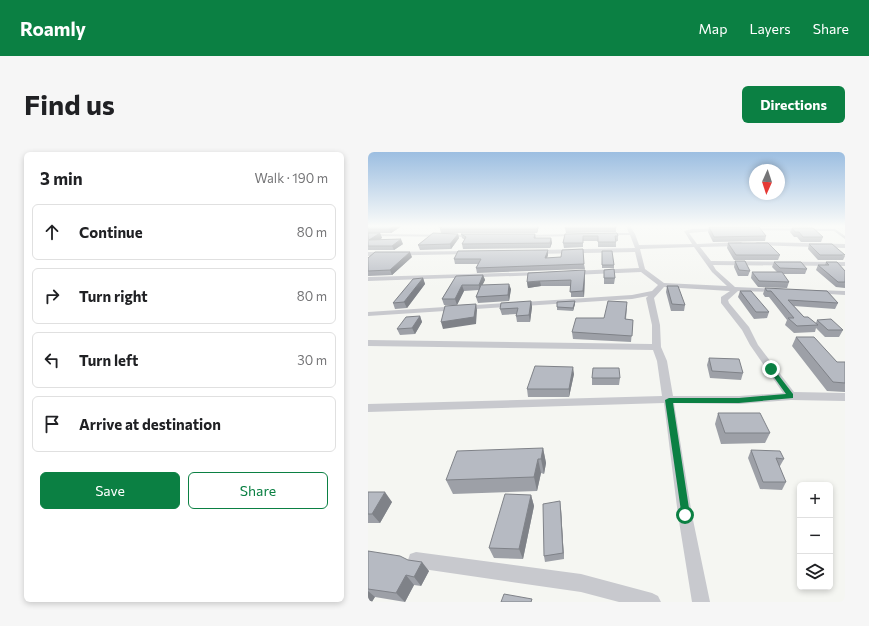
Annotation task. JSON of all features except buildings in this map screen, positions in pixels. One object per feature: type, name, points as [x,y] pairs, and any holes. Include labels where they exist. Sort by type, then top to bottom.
[{"type":"street","points":[[527,252],[666,247]]},
{"type":"street","points":[[697,247],[714,272],[735,290]]},
{"type":"street","points":[[637,249],[642,270]]},
{"type":"street","points":[[368,254],[480,252]]},
{"type":"street","points":[[709,263],[845,264]]},
{"type":"street","points":[[565,273],[642,270],[662,285],[735,290],[784,291]]},
{"type":"street","points":[[368,279],[549,274]]},
{"type":"street","points":[[662,285],[660,289],[650,298],[656,325],[657,347],[662,361],[665,385],[669,400],[685,515],[701,602]]},
{"type":"street","points":[[735,290],[724,299],[725,303],[746,329],[754,345],[791,396]]},
{"type":"street","points":[[807,291],[845,293]]},
{"type":"street","points":[[368,314],[632,298],[654,293]]},
{"type":"street","points":[[368,343],[657,347]]},
{"type":"street","points":[[368,408],[669,400],[739,400],[791,396],[845,397]]},
{"type":"street","points":[[416,560],[581,583],[652,602]]},
{"type":"route","points":[[685,515],[669,400],[739,400],[791,396],[771,369]]}]
